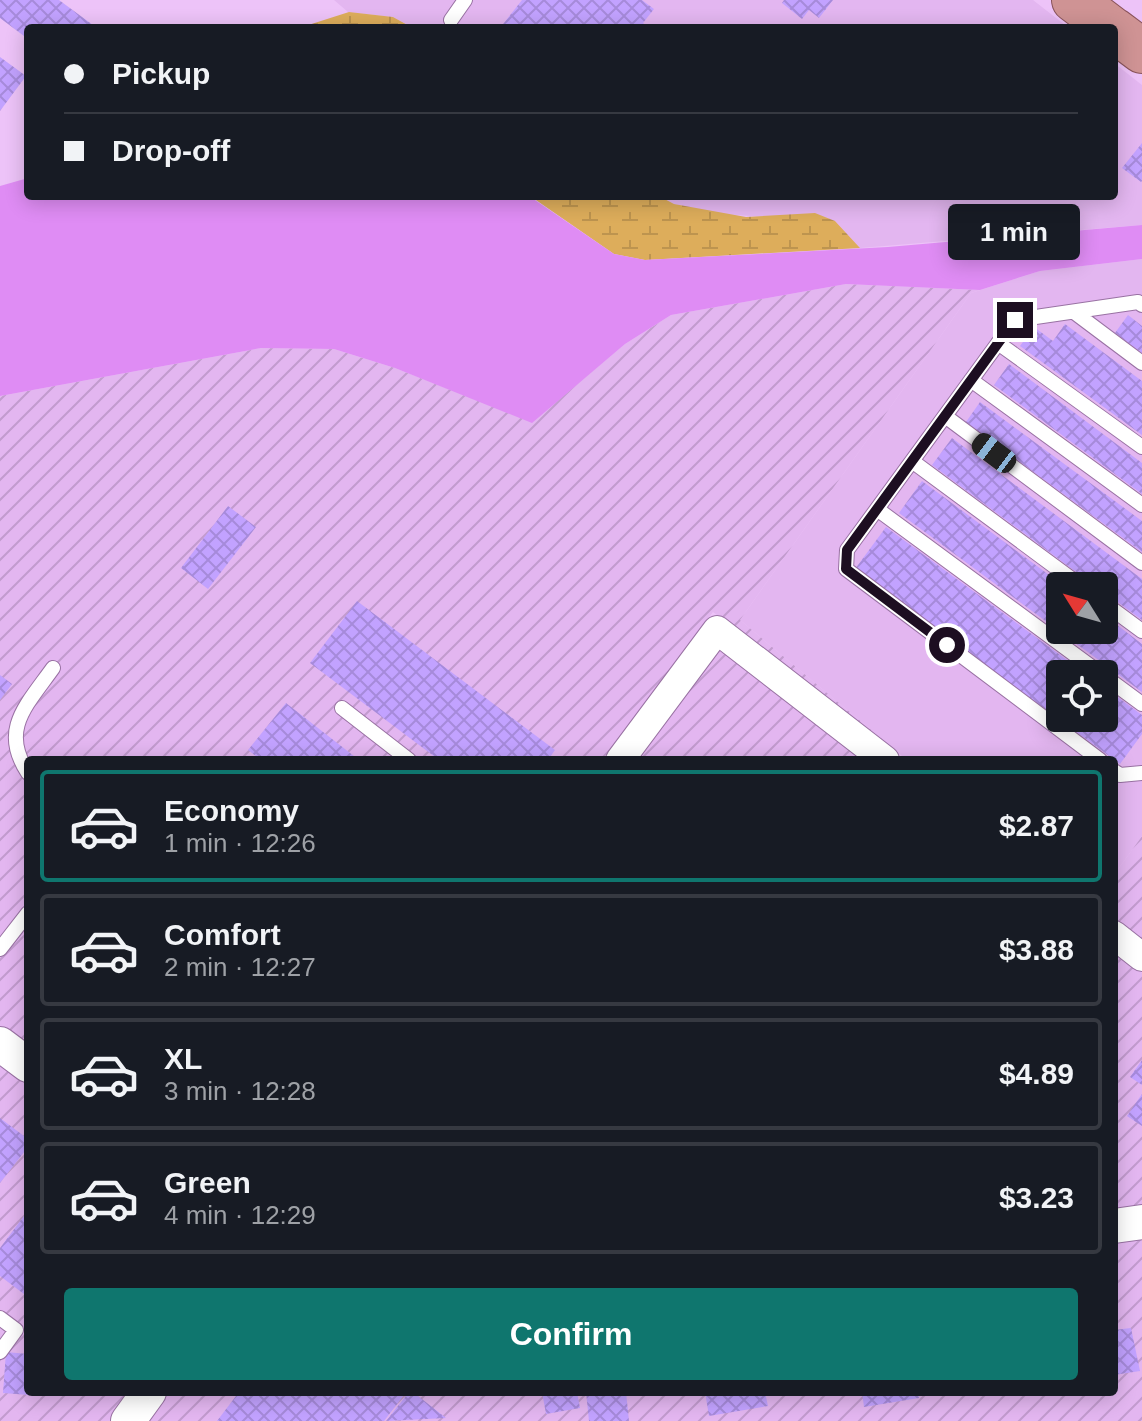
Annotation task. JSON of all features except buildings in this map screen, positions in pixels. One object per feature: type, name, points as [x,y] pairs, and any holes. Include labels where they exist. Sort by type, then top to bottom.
[{"type":"highway","points":[[1074,0],[1106,24]]},
{"type":"highway","points":[[1118,33],[1142,51]]},
{"type":"street","points":[[623,756],[717,630],[880,756]]},
{"type":"street","points":[[1118,938],[1142,957]]},
{"type":"street","points":[[0,1044],[24,1062]]},
{"type":"street","points":[[1118,1225],[1142,1222]]},
{"type":"street","points":[[128,1421],[146,1396]]},
{"type":"lane","points":[[451,20],[465,0]]},
{"type":"lane","points":[[1095,756],[846,569],[847,550],[1015,320],[1138,302],[1142,305]]},
{"type":"lane","points":[[1074,312],[1142,363]]},
{"type":"lane","points":[[998,343],[1142,447]]},
{"type":"lane","points":[[971,380],[1142,505]]},
{"type":"lane","points":[[945,416],[1142,563]]},
{"type":"lane","points":[[912,461],[1062,572]]},
{"type":"lane","points":[[877,509],[1082,660]]},
{"type":"lane","points":[[1118,613],[1142,631]]},
{"type":"lane","points":[[24,769],[14,758],[4,736],[53,668]]},
{"type":"lane","points":[[1118,687],[1142,704]]},
{"type":"lane","points":[[342,708],[404,756]]},
{"type":"lane","points":[[1118,774],[1142,773]]},
{"type":"lane","points":[[0,949],[24,918]]},
{"type":"lane","points":[[0,1318],[16,1330],[0,1352]]},
{"type":"shaded area","points":[[334,0],[1033,0],[1064,24],[406,24],[393,17],[348,12]]},
{"type":"shaded area","points":[[1118,66],[1142,85],[1142,225],[860,248],[835,221],[720,214],[666,200],[1118,200]]},
{"type":"shaded area","points":[[24,179],[24,200],[535,200],[614,254],[645,260],[888,247],[1142,225],[1142,259],[1040,271],[980,290],[846,284],[671,315],[625,344],[532,423],[395,368],[334,349],[261,348],[0,396],[0,186]]},
{"type":"shaded area","points":[[1142,259],[1142,836],[1118,869],[1118,756],[902,756],[740,620],[971,293],[1040,271]]},
{"type":"shaded area","points":[[846,284],[980,290],[971,293],[740,620],[902,756],[713,612],[605,756],[24,756],[24,1046],[0,1028],[0,396],[261,348],[334,349],[395,368],[532,422],[625,344],[671,315]]},
{"type":"shaded area","points":[[720,650],[859,756],[641,756]]},
{"type":"shaded area","points":[[1142,836],[1142,941],[1118,922],[1118,869]]},
{"type":"shaded area","points":[[1118,954],[1142,973],[1142,1209],[1118,1212]]},
{"type":"shaded area","points":[[0,1060],[24,1078],[24,1396],[129,1396],[111,1421],[0,1421]]},
{"type":"shaded area","points":[[1142,1236],[1142,1421],[146,1421],[164,1396],[1118,1396],[1118,1239]]},
{"type":"green space","points":[[349,12],[393,17],[406,24],[312,24]]},
{"type":"green space","points":[[536,200],[666,200],[746,217],[815,213],[835,221],[860,248],[645,260],[614,254]]},
{"type":"route","points":[[947,645],[846,569],[847,550],[1015,320]]}]
